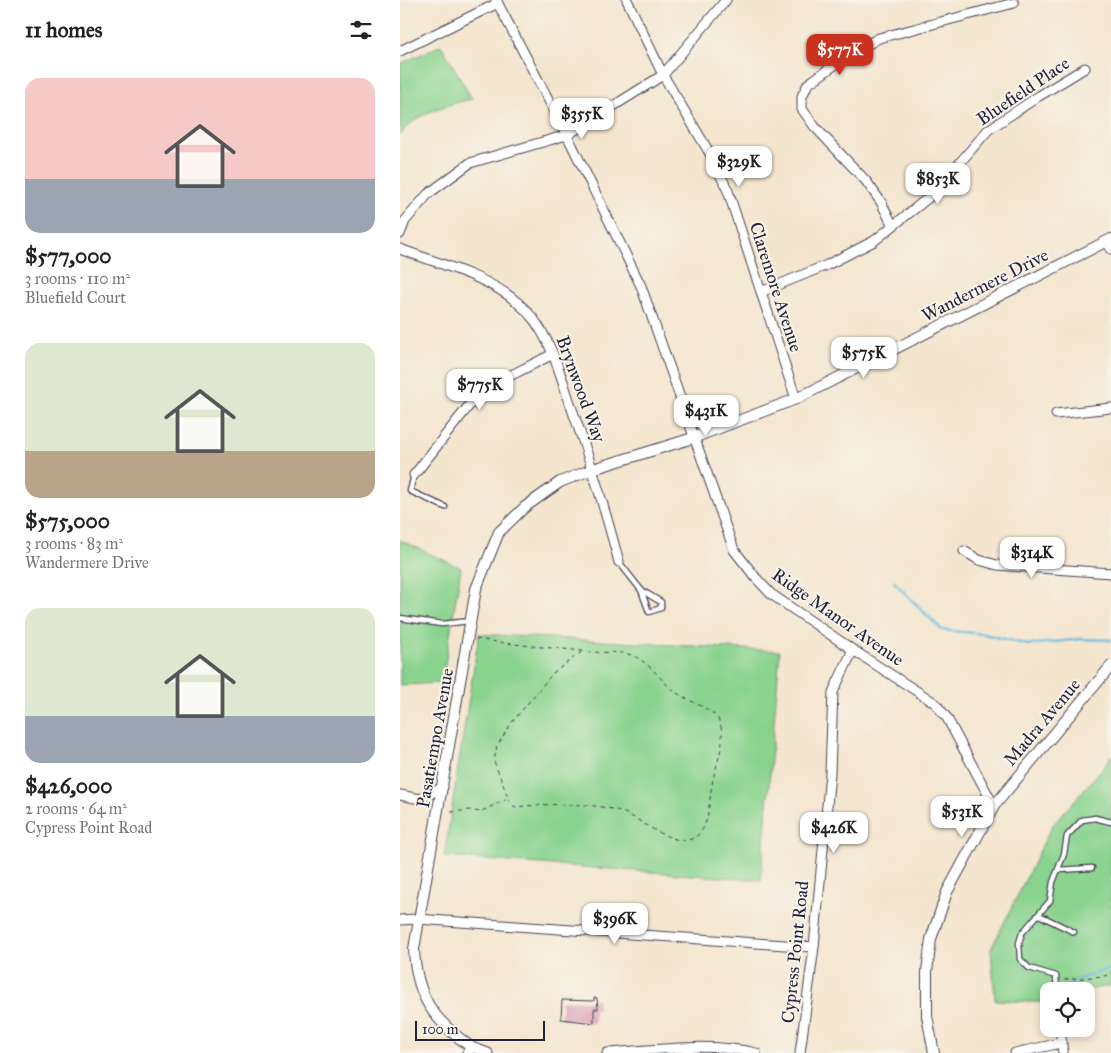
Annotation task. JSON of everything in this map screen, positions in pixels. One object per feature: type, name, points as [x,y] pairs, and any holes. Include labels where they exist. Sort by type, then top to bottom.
[{"type":"street","name":"Claremore Avenue","points":[[627,0],[663,75],[712,157],[728,191],[796,399]]},
{"type":"street","points":[[400,234],[405,221],[428,194],[470,163],[567,135],[663,75],[726,0]]},
{"type":"street","points":[[400,50],[497,2]]},
{"type":"street","name":"Ridge Manor Avenue","points":[[497,2],[567,135],[642,286],[734,550],[771,594],[935,703],[947,718],[994,806]]},
{"type":"street","points":[[894,226],[881,202],[866,181],[815,127],[802,110],[802,96],[808,84],[847,56],[879,38],[1014,3]]},
{"type":"street","name":"Bluefield Place","points":[[761,292],[827,265],[874,241],[933,194],[988,130],[1085,68]]},
{"type":"street","name":"Wandermere Drive","points":[[593,469],[694,438],[796,399],[1110,243]]},
{"type":"street","name":"Brynwood Way","points":[[400,249],[502,291],[518,302],[540,328],[553,354],[593,469],[619,562]]},
{"type":"street","points":[[414,475],[475,398],[488,387],[553,354]]},
{"type":"street","points":[[1056,414],[1111,408]]},
{"type":"street","name":"Pasatiempo Avenue","points":[[469,1050],[441,1023],[432,1011],[421,991],[414,967],[417,919],[443,787],[468,638],[466,621],[476,589],[499,532],[525,507],[560,482],[593,469]]},
{"type":"street","points":[[964,551],[979,560],[997,564],[1111,573]]},
{"type":"street","name":"Cypress Point Road","points":[[800,1053],[814,947],[830,773],[833,692],[853,650]]},
{"type":"street","name":"Madra Avenue","points":[[934,1053],[927,1016],[927,972],[932,939],[947,892],[994,806],[1111,666]]},
{"type":"street","points":[[400,795],[420,799],[443,787]]},
{"type":"street","points":[[400,920],[417,919],[814,947]]},
{"type":"street","points":[[1061,1037],[1063,1053]]},
{"type":"street","points":[[1015,1053],[1061,1043]]},
{"type":"street","points":[[607,1053],[680,1047],[730,1048],[756,1053]]},
{"type":"street","points":[[469,1050],[488,1053]]},
{"type":"lane","points":[[414,475],[410,491],[445,507]]},
{"type":"lane","points":[[619,562],[641,590],[648,612],[661,608],[661,602],[641,590]]},
{"type":"lane","points":[[400,618],[442,624],[466,621]]},
{"type":"lane","points":[[1057,982],[1057,978],[1052,974],[1044,974],[1029,968],[1020,959],[1018,943],[1028,924],[1039,915],[1050,901],[1064,854],[1067,836],[1082,820],[1095,818],[1111,822]]},
{"type":"lane","points":[[1058,870],[1092,868]]},
{"type":"lane","points":[[1039,915],[1074,932]]},
{"type":"path","points":[[468,638],[631,655],[652,670],[671,690],[713,712],[718,720],[721,751],[712,780],[706,825],[690,839],[678,841],[615,810],[580,805],[536,804],[515,807],[507,799],[494,761],[497,746],[512,722],[553,673],[583,651]]},
{"type":"path","points":[[451,812],[470,810],[480,812],[507,799]]},
{"type":"path","points":[[1062,982],[1072,978],[1111,975]]},
{"type":"green space","points":[[441,45],[472,99],[442,107],[423,115],[400,135],[400,64]]},
{"type":"green space","points":[[400,540],[461,568],[442,683],[400,685]]},
{"type":"green space","points":[[479,634],[780,651],[761,880],[444,857]]},
{"type":"green space","points":[[1111,755],[1111,986],[1095,989],[1095,982],[1040,982],[1040,1002],[995,1000],[991,949],[1052,826],[1108,762]]},
{"type":"building","points":[[594,998],[597,998],[598,1009],[594,1009],[594,1023],[561,1019],[562,1000],[594,1001]]},
{"type":"waterway","points":[[894,582],[942,630],[984,634],[1028,645],[1081,639],[1111,640]]},
{"type":"waterway","points":[[1073,982],[1111,968]]}]
